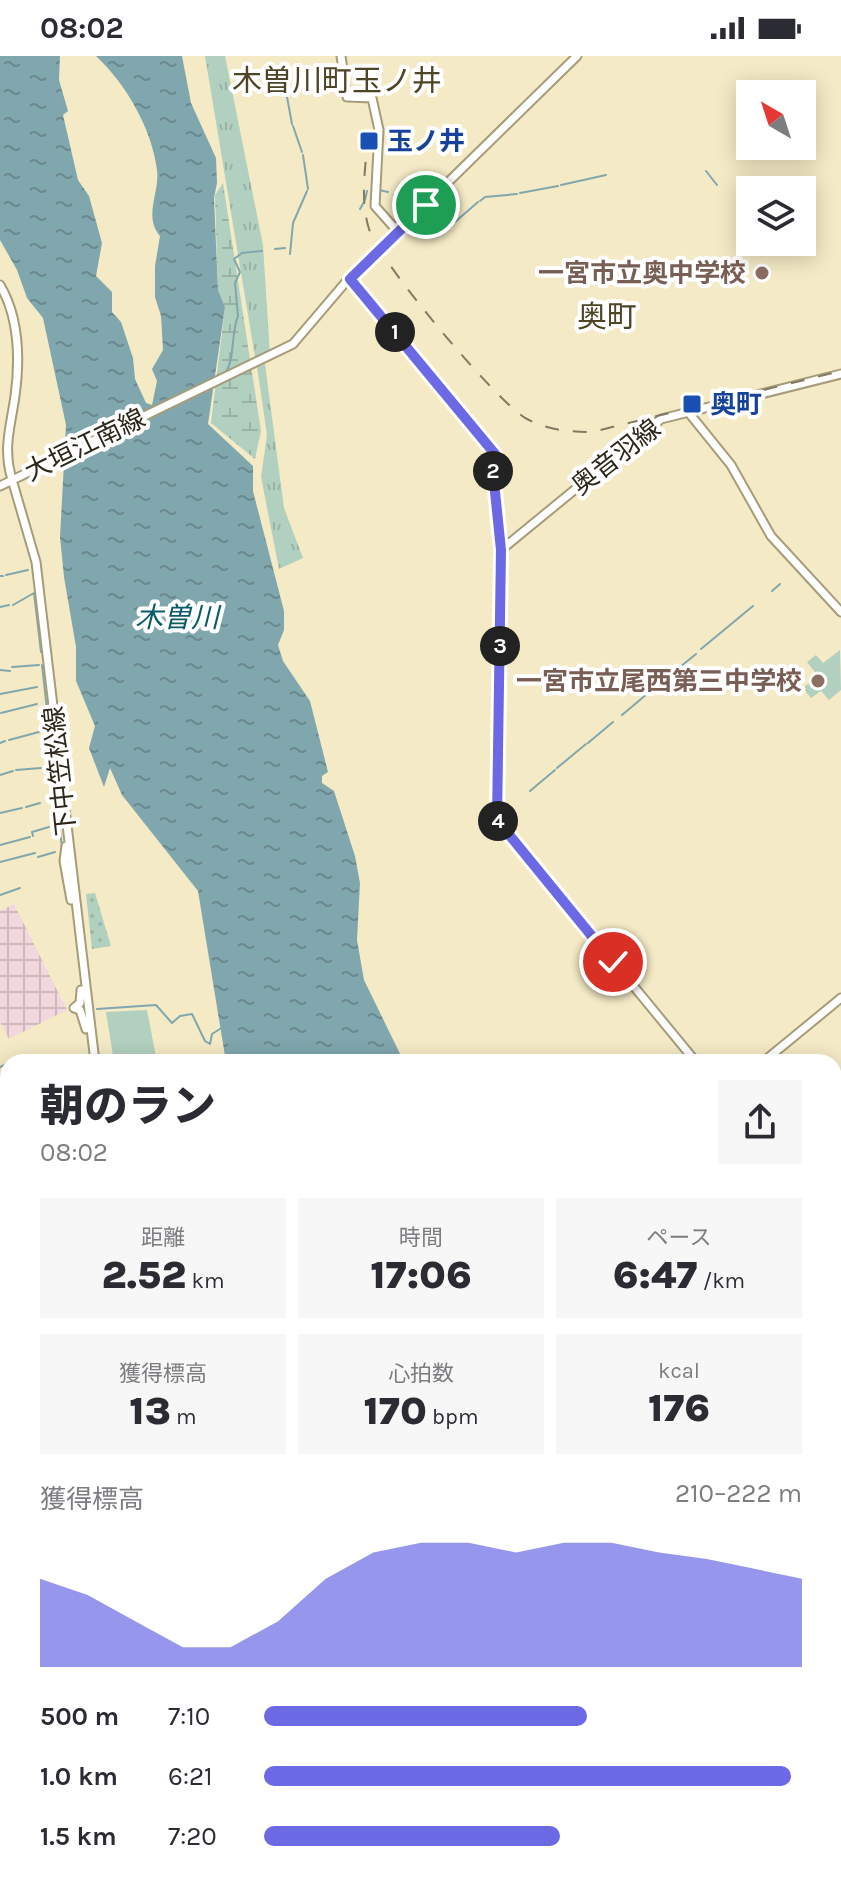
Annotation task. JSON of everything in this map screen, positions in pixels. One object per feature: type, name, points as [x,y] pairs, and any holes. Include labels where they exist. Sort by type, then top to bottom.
[{"type":"main road","points":[[341,56],[347,97],[372,98],[379,126],[375,205],[398,232]]},
{"type":"main road","name":"大垣江南線","points":[[0,486],[286,349],[318,319],[350,279],[577,56]]},
{"type":"main road","points":[[350,279],[495,454],[493,472],[501,550],[497,820],[689,1054]]},
{"type":"main road","name":"下中笠松線","points":[[0,285],[15,320],[15,392],[6,441],[12,480],[36,562],[94,1054]]},
{"type":"main road","points":[[0,297],[11,307]]},
{"type":"main road","name":"奥音羽線","points":[[501,550],[657,422],[839,374]]},
{"type":"main road","points":[[689,413],[727,460],[775,541],[841,612]]},
{"type":"main road","points":[[82,968],[80,1003],[74,1008],[80,1010],[91,1040]]},
{"type":"main road","points":[[775,1054],[841,1000]]},
{"type":"shaded area","points":[[14,904],[67,1010],[9,1039],[0,1022],[0,911]]},
{"type":"green space","points":[[205,56],[225,56],[263,245],[270,355],[255,357]]},
{"type":"green space","points":[[223,183],[261,431],[255,459],[211,423],[225,307],[218,290],[215,195]]},
{"type":"green space","points":[[265,364],[284,508],[303,558],[279,569],[261,477],[267,435],[257,367]]},
{"type":"green space","points":[[840,650],[841,690],[829,700],[821,691],[811,698],[803,688],[818,676],[807,662],[816,655],[823,663]]},
{"type":"green space","points":[[95,893],[111,946],[92,949],[86,894]]},
{"type":"green space","points":[[147,1010],[155,1054],[113,1054],[106,1012]]},
{"type":"water","name":"木曽川","points":[[0,56],[60,56],[59,80],[68,111],[63,115],[78,180],[89,196],[102,243],[96,276],[112,292],[112,312],[121,322],[133,358],[135,379],[146,403],[152,405],[157,381],[152,369],[163,350],[161,316],[155,297],[155,266],[160,236],[152,212],[157,170],[150,139],[136,108],[96,56],[182,56],[191,103],[216,158],[214,198],[218,290],[225,307],[208,424],[253,466],[253,491],[284,611],[284,630],[278,645],[283,661],[310,701],[328,772],[322,776],[322,783],[334,791],[355,856],[360,883],[357,940],[364,980],[400,1054],[225,1054],[198,891],[122,795],[110,768],[104,787],[89,748],[95,726],[76,681],[76,647],[60,537],[66,425],[43,318],[27,298],[17,270],[0,240]]},
{"type":"waterway","points":[[287,97],[292,124]]},
{"type":"waterway","points":[[293,126],[302,152]]},
{"type":"waterway","points":[[303,155],[308,189]]},
{"type":"waterway","points":[[706,171],[717,185]]},
{"type":"waterway","points":[[561,185],[606,175]]},
{"type":"waterway","points":[[520,193],[558,186]]},
{"type":"waterway","points":[[379,190],[388,192]]},
{"type":"waterway","points":[[290,254],[293,223],[307,191]]},
{"type":"waterway","points":[[365,200],[367,191]]},
{"type":"waterway","points":[[480,201],[485,197],[517,194]]},
{"type":"waterway","points":[[394,195],[423,205]]},
{"type":"waterway","points":[[360,209],[364,202]]},
{"type":"waterway","points":[[430,205],[450,213],[455,222],[478,202]]},
{"type":"waterway","points":[[275,249],[285,248]]},
{"type":"waterway","points":[[225,373],[238,316],[235,283],[240,272],[234,259],[242,253],[262,251]]},
{"type":"waterway","points":[[6,575],[28,570]]},
{"type":"waterway","points":[[772,591],[780,584]]},
{"type":"waterway","points":[[13,605],[34,593],[41,652]]},
{"type":"waterway","points":[[0,607],[9,605]]},
{"type":"waterway","points":[[701,649],[753,606]]},
{"type":"waterway","points":[[680,667],[696,654]]},
{"type":"waterway","points":[[12,667],[39,665]]},
{"type":"waterway","points":[[42,665],[53,763]]},
{"type":"waterway","points":[[649,692],[678,668]]},
{"type":"waterway","points":[[0,670],[10,671]]},
{"type":"waterway","points":[[0,694],[37,687]]},
{"type":"waterway","points":[[622,715],[647,694]]},
{"type":"waterway","points":[[1,713],[37,704]]},
{"type":"waterway","points":[[588,743],[613,722]]},
{"type":"waterway","points":[[9,740],[39,732]]},
{"type":"waterway","points":[[0,743],[5,741]]},
{"type":"waterway","points":[[557,768],[586,744]]},
{"type":"waterway","points":[[16,770],[41,768]]},
{"type":"waterway","points":[[530,791],[555,770]]},
{"type":"waterway","points":[[0,775],[13,771]]},
{"type":"waterway","points":[[55,786],[62,848]]},
{"type":"waterway","points":[[26,807],[40,803]]},
{"type":"waterway","points":[[0,813],[22,808]]},
{"type":"waterway","points":[[33,836],[32,832],[49,827]]},
{"type":"waterway","points":[[0,845],[30,837]]},
{"type":"waterway","points":[[38,857],[55,852]]},
{"type":"waterway","points":[[0,862],[35,853]]},
{"type":"waterway","points":[[0,895],[20,888]]},
{"type":"waterway","points":[[97,1009],[156,1005],[172,1023],[180,1016],[192,1014],[205,1041],[210,1044],[212,1034],[223,1027]]},
{"type":"railway","points":[[368,134],[364,183],[370,232],[395,272],[467,361],[512,408],[527,419],[559,430],[592,432],[841,371]]},
{"type":"place","name":"玉ノ井","points":[[369,141]]},
{"type":"place","name":"一宮市立奥中学校","points":[[762,273]]},
{"type":"place","name":"奥町","points":[[692,404]]},
{"type":"place","name":"一宮市立尾西第三中学校","points":[[818,681]]},
{"type":"district","name":"木曽川町玉ノ井","points":[[337,81]]},
{"type":"district","name":"奥町","points":[[607,317]]},
{"type":"route","points":[[426,205],[350,279],[495,454],[493,472],[501,532],[497,820],[613,962]]}]
